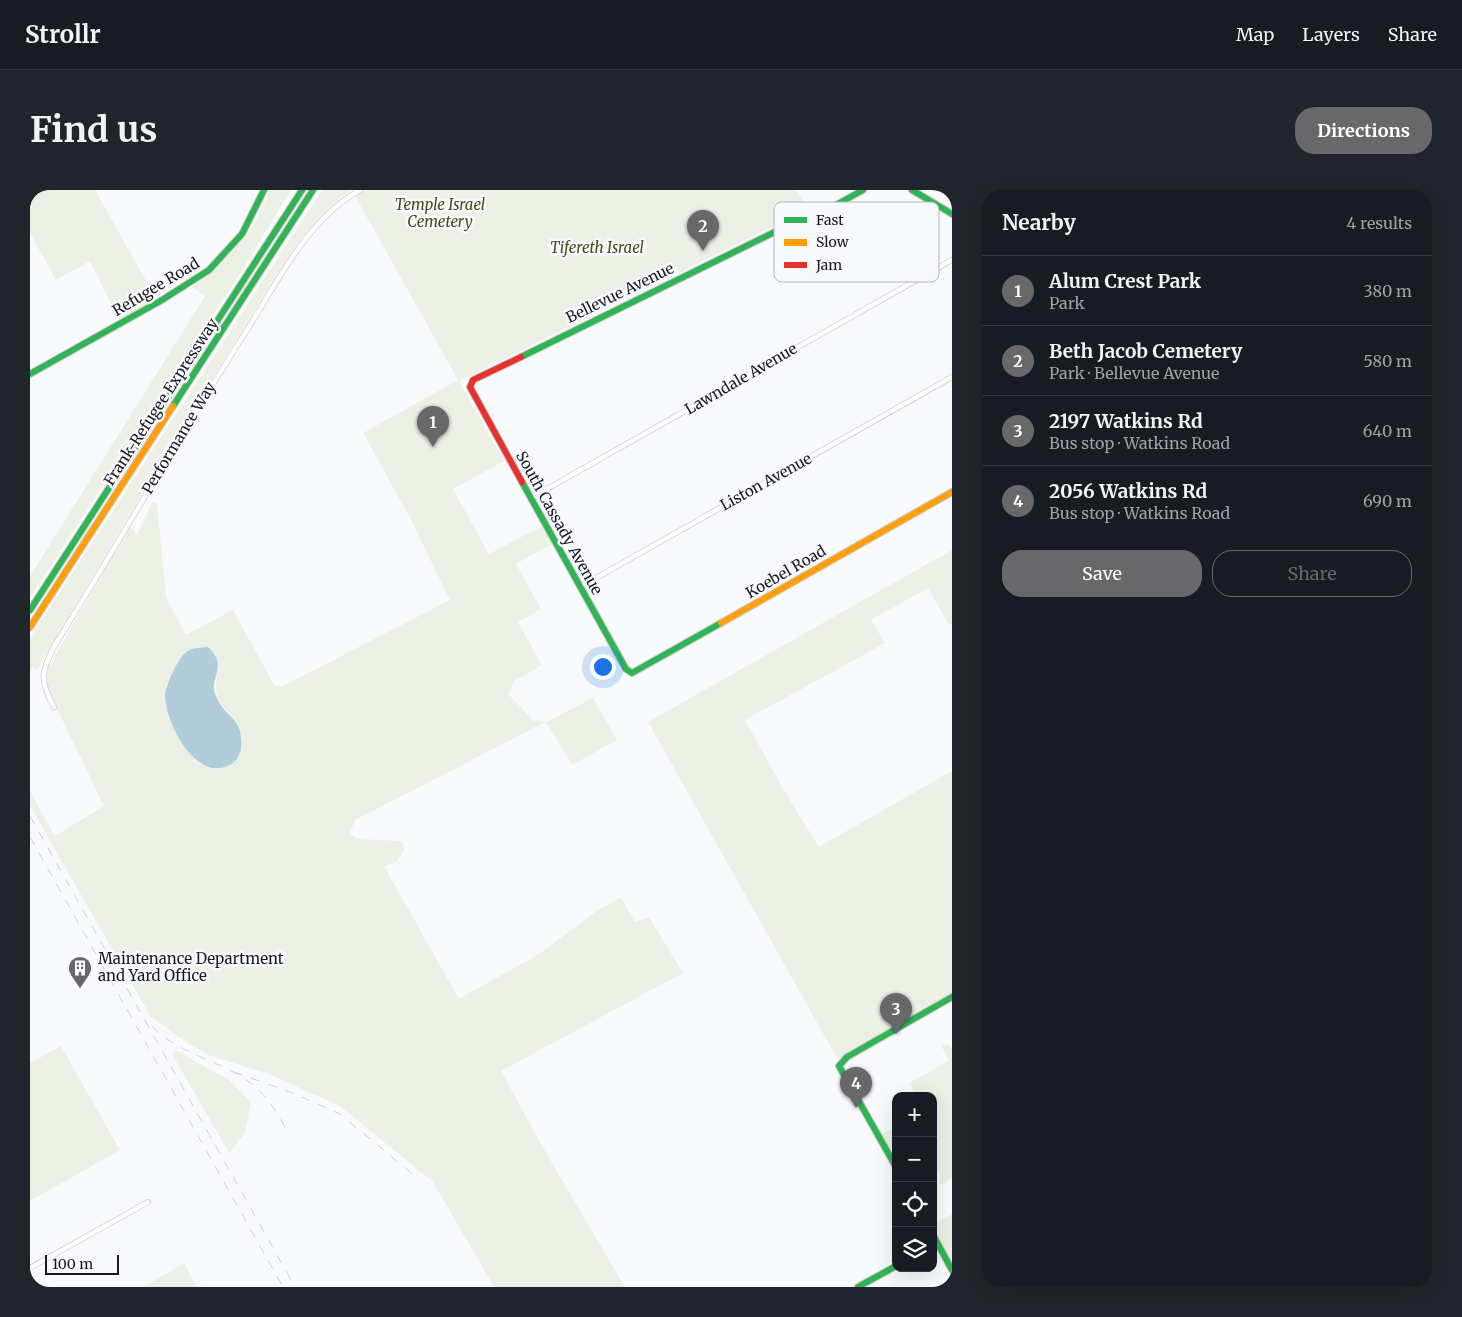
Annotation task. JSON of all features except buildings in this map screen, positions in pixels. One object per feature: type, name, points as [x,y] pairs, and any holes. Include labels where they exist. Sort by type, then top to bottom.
[{"type":"main road","name":"Refugee Road","points":[[30,374],[162,300],[209,270],[228,252],[242,234],[264,190]]},
{"type":"main road","points":[[288,210],[296,190]]},
{"type":"main road","name":"Frank-Refugee Expressway","points":[[30,610],[302,190]]},
{"type":"main road","name":"Frank-Refugee Expressway","points":[[30,627],[313,190]]},
{"type":"main road","name":"Bellevue Avenue","points":[[842,202],[863,190]]},
{"type":"main road","points":[[912,190],[932,202]]},
{"type":"main road","points":[[939,206],[952,214]]},
{"type":"main road","name":"Bellevue Avenue","points":[[470,383],[596,318],[774,232]]},
{"type":"main road","name":"South Cassady Avenue","points":[[470,383],[471,390],[580,587],[626,669],[632,673]]},
{"type":"main road","name":"Koebel Road","points":[[632,673],[952,492]]},
{"type":"main road","points":[[892,1160],[840,1071],[840,1066],[846,1057],[952,998]]},
{"type":"main road","points":[[937,1247],[952,1270]]},
{"type":"main road","points":[[858,1287],[892,1268]]},
{"type":"street","name":"Performance Way","points":[[54,707],[44,689],[43,669],[98,573],[216,377],[306,240],[327,213],[360,190]]},
{"type":"street","name":"Lawndale Avenue","points":[[939,267],[952,260]]},
{"type":"street","name":"Lawndale Avenue","points":[[531,498],[913,282]]},
{"type":"street","name":"Liston Avenue","points":[[580,587],[952,377]]},
{"type":"street","points":[[30,1268],[148,1202]]},
{"type":"green space","points":[[30,190],[95,190],[156,298],[119,320],[90,261],[56,280],[30,233]]},
{"type":"green space","points":[[269,190],[291,190],[243,269],[30,598],[30,576],[205,296],[192,287],[217,266],[248,233],[263,206]]},
{"type":"green space","points":[[322,190],[351,190],[332,205],[316,222],[286,260],[160,464],[37,670],[33,667],[30,672],[30,638]]},
{"type":"green space","points":[[366,190],[796,190],[804,202],[774,202],[774,226],[459,381],[504,461],[453,489],[489,554],[542,526],[552,544],[516,564],[541,609],[518,622],[542,665],[514,681],[509,695],[534,721],[546,722],[355,820],[350,833],[357,839],[402,841],[405,849],[396,862],[384,866],[459,999],[539,954],[598,910],[621,897],[635,922],[649,917],[683,973],[501,1071],[549,1158],[625,1287],[494,1287],[433,1182],[340,1106],[266,1073],[208,1055],[151,1017],[30,806],[30,791],[55,836],[104,806],[49,692],[46,675],[52,661],[130,525],[137,535],[152,503],[157,503],[166,597],[186,635],[233,610],[274,685],[281,687],[450,600],[408,514],[363,433],[458,380],[355,196]],"holes":[[[219,668],[216,693],[221,704],[237,723],[220,769],[208,768],[194,761]]]},
{"type":"green space","points":[[952,550],[952,624],[949,625],[928,588],[871,620],[885,643],[745,720],[785,792],[819,847],[952,771],[952,993],[838,1060],[648,722]]},
{"type":"green space","points":[[593,698],[617,740],[572,765],[546,722]]},
{"type":"green space","points":[[941,1045],[949,1045],[952,1049],[952,1178],[942,1185],[939,1183],[940,1175],[937,1168],[937,1092],[914,1092],[909,1083],[949,1061]]},
{"type":"green space","points":[[61,1046],[120,1150],[30,1201],[30,1063]]},
{"type":"green space","points":[[177,1051],[229,1080],[251,1102],[245,1133],[229,1153],[172,1054]]},
{"type":"green space","points":[[892,1128],[892,1156],[880,1136]]},
{"type":"green space","points":[[952,1214],[952,1263],[939,1246],[937,1240],[937,1223]]},
{"type":"green space","points":[[184,1263],[197,1287],[143,1287],[145,1286]]},
{"type":"water","points":[[208,647],[214,654],[218,667],[214,683],[216,696],[220,704],[237,724],[241,738],[241,749],[236,760],[231,764],[218,768],[206,766],[195,759],[186,748],[177,735],[171,721],[165,696],[172,673],[183,655],[191,649]]},
{"type":"railway","points":[[30,816],[295,1287]]},
{"type":"railway","points":[[30,837],[283,1287]]},
{"type":"railway","points":[[152,1026],[172,1043],[231,1070],[250,1082],[269,1102],[288,1133]]},
{"type":"railway","points":[[234,1072],[290,1092],[340,1114],[416,1177]]},
{"type":"traffic: fast","points":[[30,374],[162,300],[209,270],[242,234],[264,190]]},
{"type":"traffic: fast","points":[[30,610],[302,190]]},
{"type":"traffic: fast","points":[[173,406],[313,190]]},
{"type":"traffic: fast","points":[[841,202],[863,190]]},
{"type":"traffic: fast","points":[[912,190],[932,202]]},
{"type":"traffic: fast","points":[[939,206],[952,214]]},
{"type":"traffic: fast","points":[[521,357],[774,232]]},
{"type":"traffic: fast","points":[[522,482],[626,669],[632,673],[721,623]]},
{"type":"traffic: fast","points":[[892,1160],[839,1066],[847,1057],[952,997]]},
{"type":"traffic: fast","points":[[937,1242],[952,1270]]},
{"type":"traffic: fast","points":[[858,1287],[892,1268]]},
{"type":"traffic: slow","points":[[30,627],[173,406]]},
{"type":"traffic: slow","points":[[721,623],[952,492]]},
{"type":"traffic: jam","points":[[521,357],[473,380],[470,387],[522,482]]},
{"type":"place","name":"Beth Jacob Cemetery","points":[[703,251]]},
{"type":"place","name":"Alum Crest Park","points":[[433,447]]},
{"type":"place","name":"Maintenance Department and Yard Office","points":[[80,989]]},
{"type":"place","name":"2197 Watkins Rd","points":[[896,1034]]},
{"type":"place","name":"2056 Watkins Rd","points":[[856,1108]]},
{"type":"park label","name":"Temple Israel Cemetery","points":[[440,214]]},
{"type":"park label","name":"Tifereth Israel","points":[[597,248]]}]
